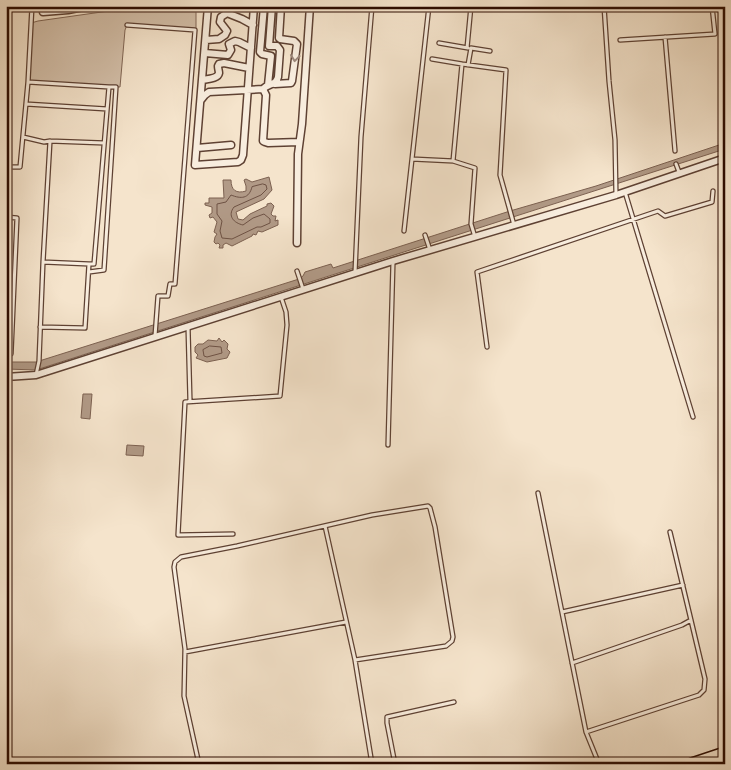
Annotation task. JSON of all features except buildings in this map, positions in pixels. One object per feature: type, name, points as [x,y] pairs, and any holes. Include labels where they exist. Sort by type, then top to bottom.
[{"type":"highway","points":[[692,764],[725,753]]},
{"type":"street","points":[[43,6],[43,12],[86,6]]},
{"type":"street","points":[[208,6],[195,165],[238,162],[243,155],[254,6]]},
{"type":"street","points":[[264,6],[260,52],[270,56],[263,140],[268,143],[299,142]]},
{"type":"street","points":[[269,86],[277,81],[280,50],[277,46],[269,46],[272,6]]},
{"type":"street","points":[[201,100],[209,92],[291,83],[297,44],[294,41],[280,40],[279,38],[281,6]]},
{"type":"street","points":[[297,243],[299,142],[302,124],[310,6]]},
{"type":"street","points":[[206,40],[219,39],[226,35],[227,31],[220,22],[221,17],[227,13],[253,25]]},
{"type":"street","points":[[204,53],[228,55],[231,50],[229,44],[235,40],[251,48]]},
{"type":"street","points":[[202,82],[218,76],[219,64],[249,68]]},
{"type":"street","points":[[202,82],[204,89],[209,92]]},
{"type":"street","points":[[197,148],[231,145]]},
{"type":"street","points":[[6,377],[37,372],[155,334],[188,326],[355,270],[393,261],[429,247],[475,237],[616,195],[725,158]]},
{"type":"lane","points":[[6,167],[20,167],[28,82],[32,6]]},
{"type":"lane","points":[[355,270],[361,137],[372,6]]},
{"type":"lane","points":[[404,232],[429,6]]},
{"type":"lane","points":[[468,65],[471,6]]},
{"type":"lane","points":[[604,6],[615,140],[616,195]]},
{"type":"lane","points":[[620,40],[715,34],[712,6]]},
{"type":"lane","points":[[127,25],[195,30],[175,284],[170,284],[168,296],[158,296],[155,334]]},
{"type":"lane","points":[[665,37],[675,151]]},
{"type":"lane","points":[[439,43],[490,51]]},
{"type":"lane","points":[[432,59],[506,70],[500,175],[514,225]]},
{"type":"lane","points":[[453,161],[462,64]]},
{"type":"lane","points":[[28,82],[116,87],[104,270],[89,272]]},
{"type":"lane","points":[[43,262],[94,264],[109,87]]},
{"type":"lane","points":[[26,104],[107,109]]},
{"type":"lane","points":[[23,137],[44,142],[104,143]]},
{"type":"lane","points":[[37,372],[50,141]]},
{"type":"lane","points":[[412,159],[453,161],[475,168],[471,224],[475,237]]},
{"type":"lane","points":[[676,164],[680,173]]},
{"type":"lane","points":[[487,347],[477,272],[658,211],[665,216],[712,202],[713,191]]},
{"type":"lane","points":[[625,192],[693,417]]},
{"type":"lane","points":[[6,217],[18,218],[11,354],[6,355]]},
{"type":"lane","points":[[426,237],[429,247]]},
{"type":"lane","points":[[388,445],[393,261]]},
{"type":"lane","points":[[40,327],[85,328],[89,264]]},
{"type":"lane","points":[[297,271],[302,287]]},
{"type":"lane","points":[[233,534],[178,535],[185,402],[280,396],[287,325],[286,312],[281,296]]},
{"type":"lane","points":[[188,326],[190,401]]},
{"type":"lane","points":[[538,493],[586,732],[599,764]]},
{"type":"lane","points":[[199,764],[184,696],[185,652],[174,572],[174,564],[181,557],[372,515],[428,506],[435,527],[453,637],[452,641],[446,646],[355,660]]},
{"type":"lane","points":[[325,526],[355,660],[372,764]]},
{"type":"lane","points":[[586,732],[699,695],[704,690],[705,679],[670,532]]},
{"type":"lane","points":[[562,612],[683,585]]},
{"type":"lane","points":[[572,664],[682,625],[691,620]]},
{"type":"lane","points":[[185,652],[346,622]]},
{"type":"lane","points":[[394,764],[388,717],[454,702]]},
{"type":"shaded area","points":[[144,6],[196,6],[196,31],[127,25],[120,87],[28,82],[31,23]]},
{"type":"water","points":[[725,143],[725,149],[36,370],[6,369],[6,362],[36,362],[299,279],[305,272],[331,264],[333,268],[510,211],[596,186]]},
{"type":"water","points":[[269,177],[272,190],[264,199],[236,212],[238,219],[243,220],[271,203],[274,206],[271,214],[276,216],[275,221],[278,220],[278,225],[262,232],[258,231],[256,235],[253,234],[232,246],[226,243],[223,245],[223,248],[219,248],[220,245],[214,242],[217,234],[214,232],[217,222],[213,217],[210,218],[209,215],[212,213],[212,207],[205,205],[205,203],[209,203],[209,198],[224,198],[223,180],[231,180],[235,190],[242,192],[246,191],[244,180],[252,182]]},
{"type":"water","points":[[219,338],[222,342],[224,340],[228,344],[227,349],[230,352],[227,358],[207,362],[196,358],[198,355],[195,352],[195,347],[198,344],[203,344],[208,340],[217,341]]},
{"type":"water","points":[[83,394],[92,394],[90,419],[81,418]]},
{"type":"water","points":[[127,445],[144,446],[143,456],[126,455]]}]
